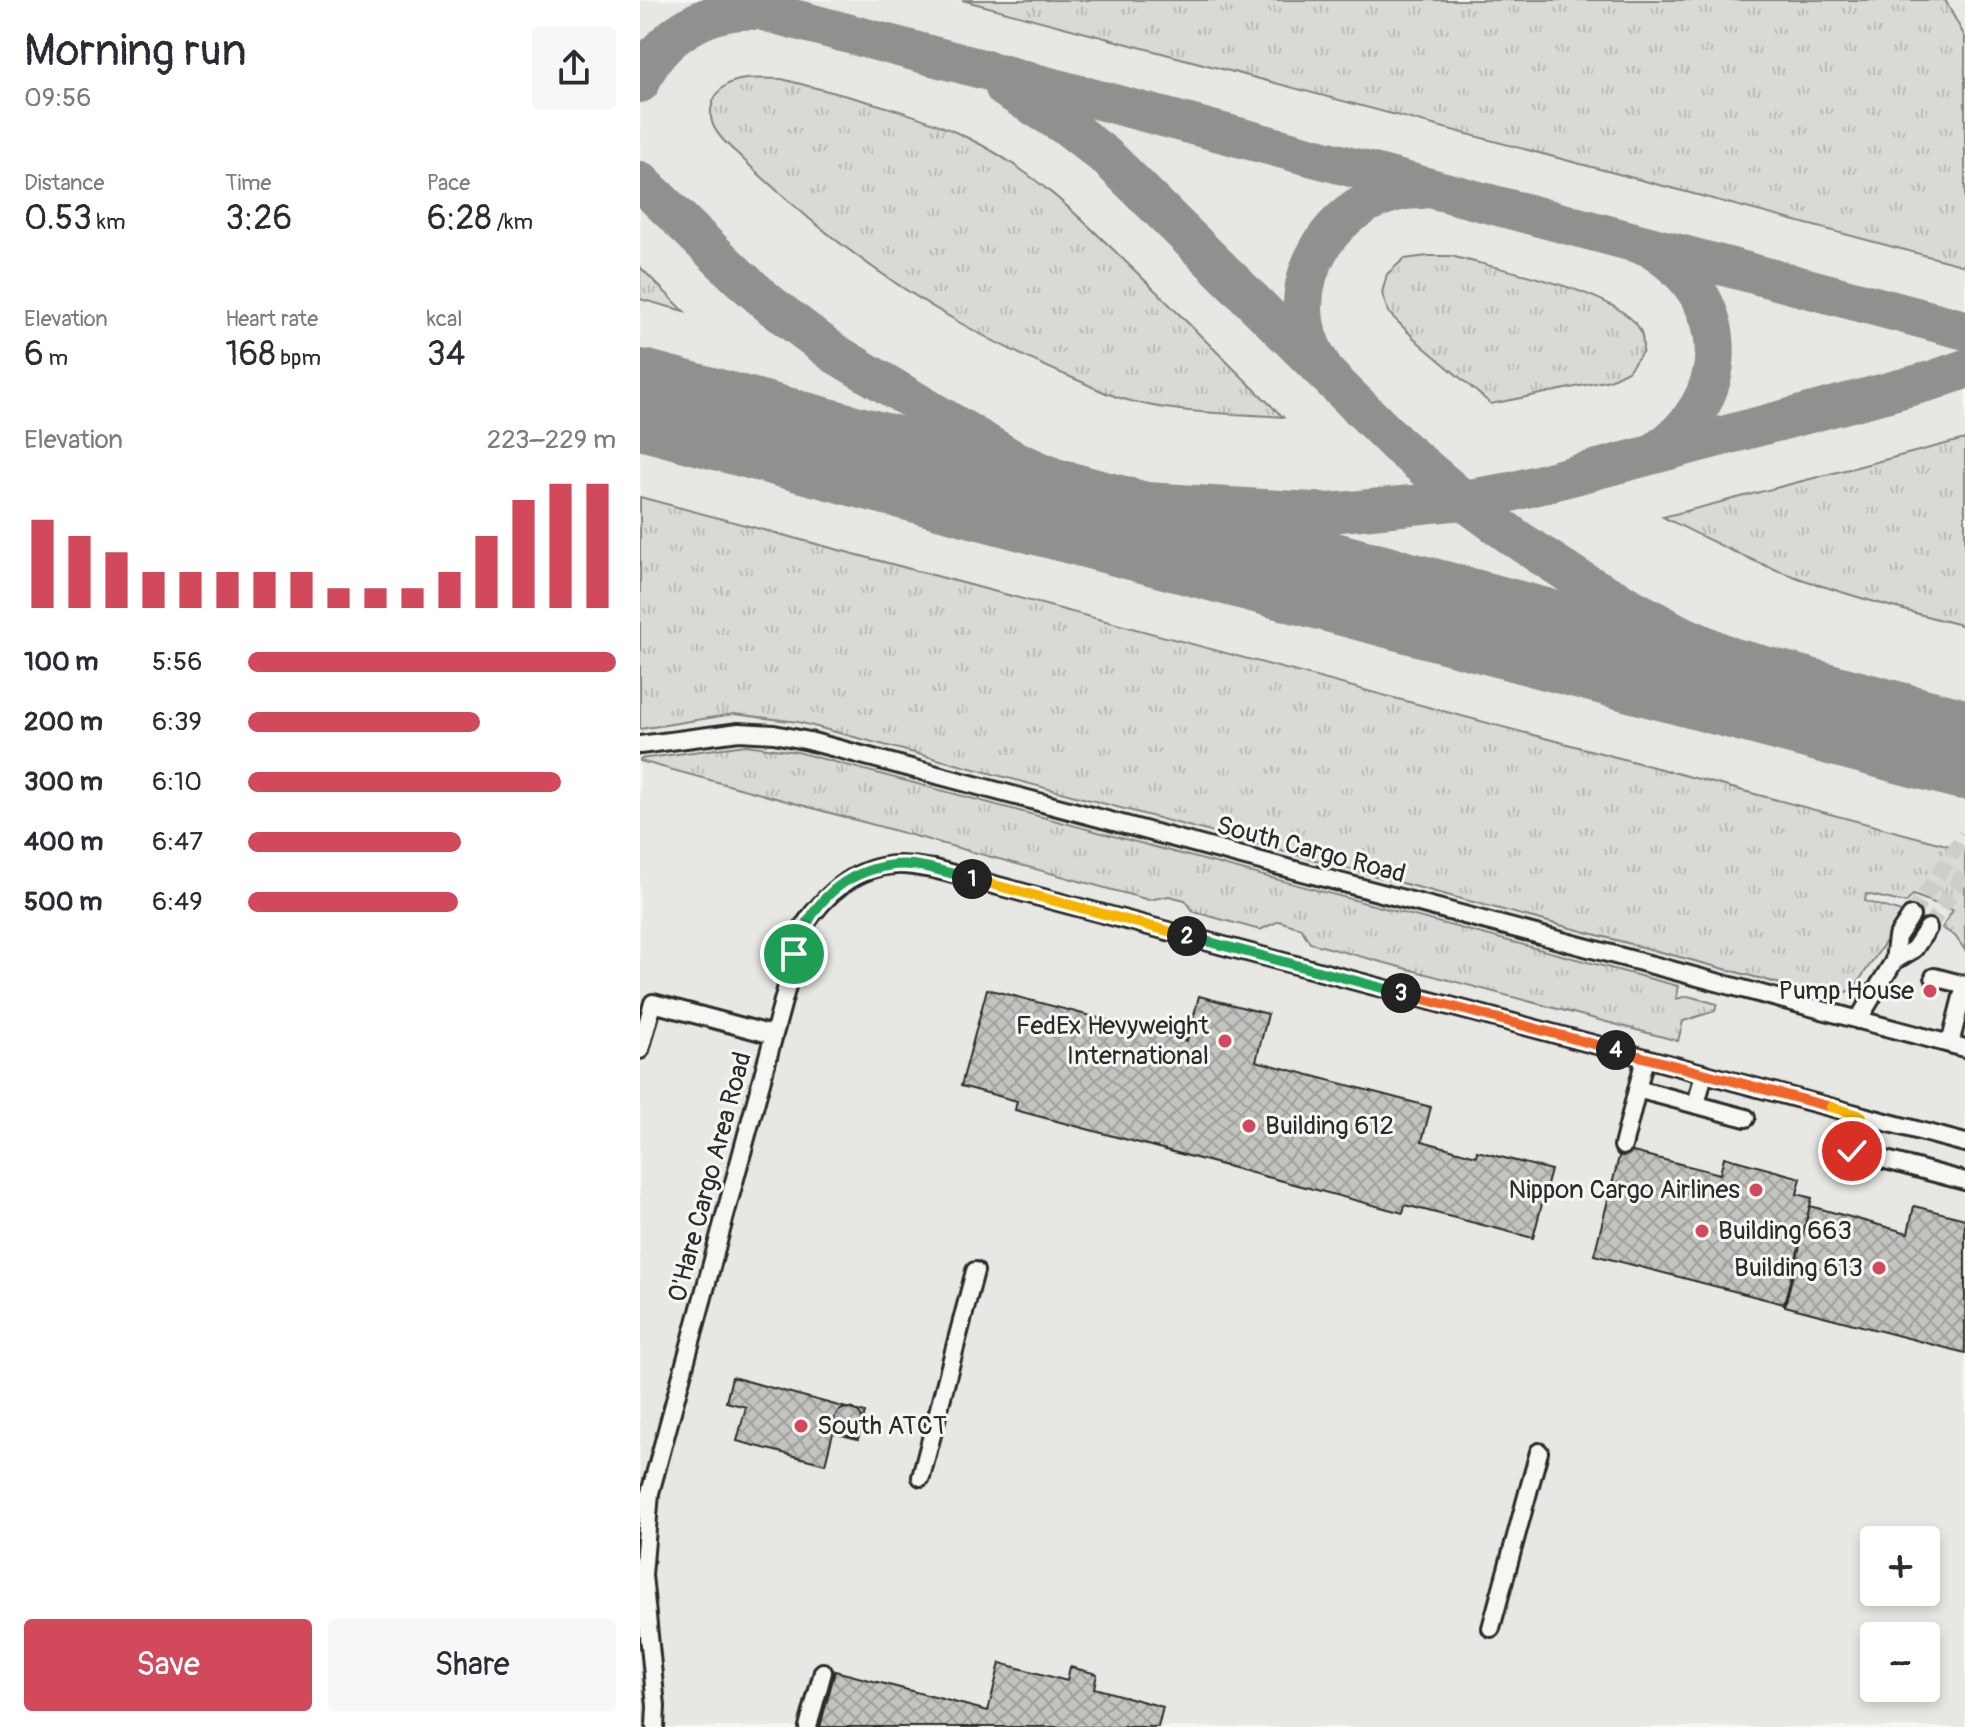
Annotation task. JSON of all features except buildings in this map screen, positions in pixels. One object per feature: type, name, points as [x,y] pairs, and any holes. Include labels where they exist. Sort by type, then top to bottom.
[{"type":"street","name":"South Cargo Road","points":[[640,745],[739,732],[774,734],[809,741],[1958,1046]]},
{"type":"street","name":"O'Hare Cargo Area Road","points":[[655,1727],[656,1706],[642,1574],[650,1493],[803,927],[819,903],[834,888],[863,873],[895,865],[934,869],[1645,1058]]},
{"type":"street","points":[[1858,1020],[1894,961],[1897,937],[1911,916]]},
{"type":"street","points":[[1894,961],[1914,949],[1928,928]]},
{"type":"street","points":[[1934,977],[1965,985],[1958,1046]]},
{"type":"street","points":[[640,1050],[653,1003],[773,1035]]},
{"type":"street","points":[[1623,1146],[1645,1058],[1965,1143]]},
{"type":"street","points":[[1696,1105],[1704,1073]]},
{"type":"street","points":[[1637,1089],[1746,1118]]},
{"type":"street","points":[[1862,1116],[1852,1151],[1965,1181]]},
{"type":"street","points":[[921,1477],[975,1271]]},
{"type":"street","points":[[1491,1628],[1539,1452]]},
{"type":"street","points":[[808,1727],[823,1672]]},
{"type":"shaded area","points":[[640,0],[1965,0],[1965,1727],[640,1727]]},
{"type":"green space","points":[[962,0],[1945,0],[1965,37],[1965,266]]},
{"type":"green space","points":[[755,78],[782,79],[923,119],[968,138],[1012,163],[1090,227],[1283,417],[1184,410],[1146,405],[1115,396],[991,340],[904,289],[795,207],[716,130],[711,119],[711,108],[723,87]]},
{"type":"green space","points":[[1451,256],[1584,293],[1630,317],[1641,332],[1643,351],[1628,371],[1610,380],[1491,404],[1419,343],[1388,312],[1382,293],[1387,274],[1404,259]]},
{"type":"green space","points":[[640,267],[684,311],[640,299]]},
{"type":"green space","points":[[1965,439],[1965,626],[1787,574],[1663,517]]},
{"type":"green space","points":[[640,497],[1965,850],[1965,950],[1955,936],[1942,928],[1953,910],[1913,895],[1906,903],[1866,894],[1865,901],[1905,913],[1854,988],[1838,996],[1826,996],[798,722],[734,714],[640,729]]},
{"type":"green space","points":[[746,745],[797,752],[1678,986],[1676,999],[1688,996],[1717,1004],[1715,1011],[1683,1021],[1678,1041],[1310,943],[1301,928],[1279,921],[1260,930],[1194,912],[1185,900],[1169,896],[1149,900],[640,761]]},
{"type":"taxiway","points":[[722,0],[1965,330]]},
{"type":"taxiway","points":[[640,83],[659,52],[686,28],[720,14],[756,10]]},
{"type":"taxiway","points":[[1005,88],[1071,129],[1109,159],[1397,444],[1463,500],[1518,540],[1578,579],[1677,633],[1810,692],[1965,744]]},
{"type":"taxiway","points":[[640,181],[740,278],[834,353],[1010,458],[1057,479]]},
{"type":"taxiway","points":[[1321,365],[1307,335],[1303,305],[1308,275],[1320,248],[1339,224],[1363,205],[1391,193],[1423,189]]},
{"type":"taxiway","points":[[1654,250],[1681,272],[1700,296],[1711,323],[1715,352],[1711,380],[1699,407],[1680,431],[1654,453]]},
{"type":"taxiway","points":[[815,444],[1001,485],[1112,500],[1330,513],[1463,500],[1511,492],[1934,380],[1965,369]]},
{"type":"taxiway","points":[[1150,516],[1346,586]]},
{"type":"runway","points":[[640,399],[1965,750]]},
{"type":"tunnel","points":[[1911,916],[1965,835]]},
{"type":"tunnel","points":[[1928,928],[1965,872]]},
{"type":"place","name":"Pump House","points":[[1930,991]]},
{"type":"place","name":"FedEx Hevyweight International","points":[[1225,1041]]},
{"type":"place","name":"Building 612","points":[[1249,1126]]},
{"type":"place","name":"Nippon Cargo Airlines","points":[[1756,1190]]},
{"type":"place","name":"Building 663","points":[[1702,1231]]},
{"type":"place","name":"Building 613","points":[[1879,1268]]},
{"type":"place","name":"South ATCT","points":[[801,1426]]},
{"type":"route","points":[[794,954],[803,927],[819,903],[834,888],[863,873],[895,865],[934,869],[1862,1116],[1852,1151]]}]
